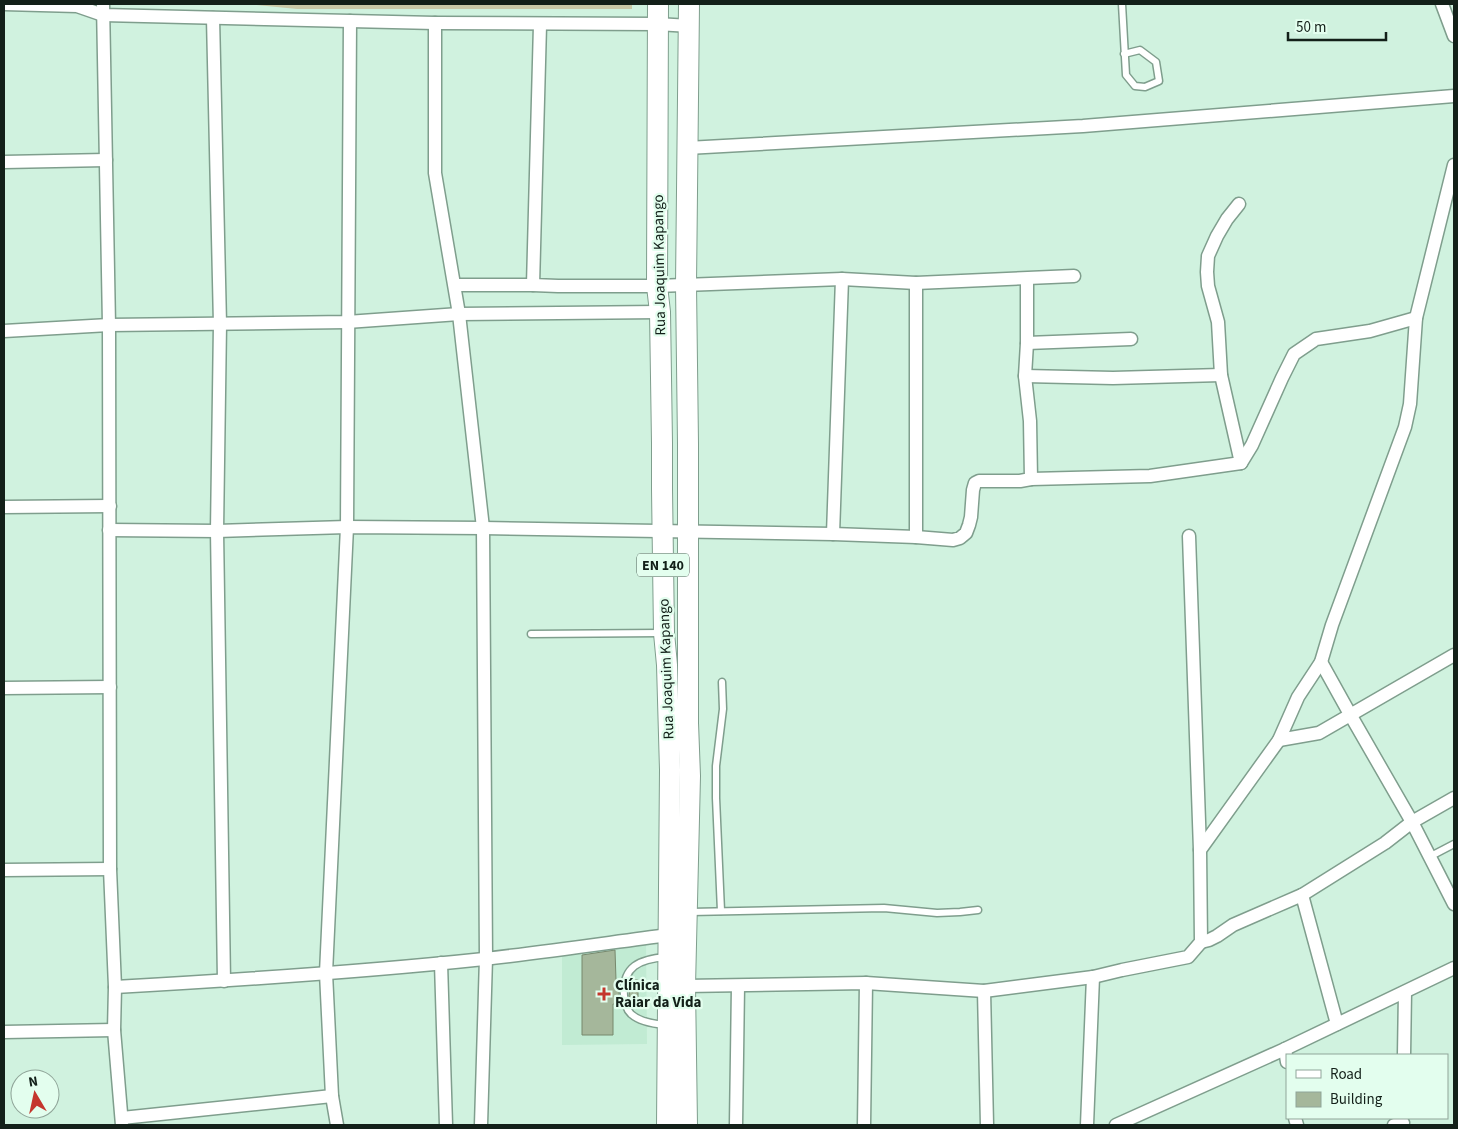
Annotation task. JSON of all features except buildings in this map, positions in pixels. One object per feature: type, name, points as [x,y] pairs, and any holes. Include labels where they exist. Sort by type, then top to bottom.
[{"type":"main road","name":"Rua Joaquim Kapango","points":[[658,4],[657,286],[660,312],[664,633],[667,665],[670,770],[667,1125]]},
{"type":"main road","name":"Rua Joaquim Kapango","points":[[687,1125],[685,986],[690,776],[688,723],[686,148],[689,4]]},
{"type":"street","points":[[4,4],[77,6],[213,18],[540,25],[657,24],[690,26]]},
{"type":"street","points":[[1442,4],[1454,36]]},
{"type":"street","points":[[103,9],[109,325],[110,870],[116,987],[114,1030],[122,1122],[332,1096]]},
{"type":"street","points":[[213,18],[220,324],[217,530],[224,981]]},
{"type":"street","points":[[337,1125],[332,1096],[326,973],[347,527],[350,21]]},
{"type":"street","points":[[435,23],[435,173],[455,284],[483,528],[486,958],[481,1125]]},
{"type":"street","points":[[533,285],[540,25]]},
{"type":"street","points":[[686,148],[1083,126],[1454,96]]},
{"type":"street","points":[[4,162],[106,160]]},
{"type":"street","points":[[1200,850],[1279,740],[1298,697],[1321,662],[1335,616],[1405,428],[1410,404],[1416,318],[1454,165]]},
{"type":"street","points":[[1239,204],[1217,236],[1208,256],[1207,272],[1208,286],[1218,322],[1221,375],[1241,463]]},
{"type":"street","points":[[455,284],[657,286],[842,279],[916,283],[1074,276]]},
{"type":"street","points":[[833,534],[842,279]]},
{"type":"street","points":[[1027,279],[1025,376],[1030,421],[1031,479]]},
{"type":"street","points":[[916,283],[916,537]]},
{"type":"street","points":[[4,331],[109,325],[347,322],[459,314],[660,312]]},
{"type":"street","points":[[1241,463],[1252,445],[1294,354],[1316,339],[1370,331],[1416,318]]},
{"type":"street","points":[[1027,343],[1131,338]]},
{"type":"street","points":[[1025,376],[1113,378],[1221,375]]},
{"type":"street","points":[[109,530],[347,527],[483,528],[833,534],[953,540],[960,538],[966,533],[972,517],[973,490],[979,481],[1150,476],[1241,463]]},
{"type":"street","points":[[4,507],[110,506]]},
{"type":"street","points":[[1189,536],[1202,942]]},
{"type":"street","points":[[1279,740],[1319,734],[1454,655]]},
{"type":"street","points":[[1321,662],[1431,856],[1454,904]]},
{"type":"street","points":[[4,688],[110,687]]},
{"type":"street","points":[[685,986],[866,983],[984,991],[1093,978],[1122,970],[1188,958],[1202,942],[1209,940],[1233,925],[1302,896],[1385,843],[1412,822],[1454,798]]},
{"type":"street","points":[[4,870],[110,870]]},
{"type":"street","points":[[1302,896],[1337,1024]]},
{"type":"street","points":[[116,987],[224,981],[442,963],[668,935]]},
{"type":"street","points":[[442,963],[446,1125]]},
{"type":"street","points":[[1116,1125],[1285,1049],[1454,968]]},
{"type":"street","points":[[1087,1125],[1093,978]]},
{"type":"street","points":[[864,1125],[866,983]]},
{"type":"street","points":[[736,1125],[738,986]]},
{"type":"street","points":[[984,991],[987,1125]]},
{"type":"street","points":[[1404,992],[1404,1054]]},
{"type":"street","points":[[4,1032],[114,1030]]},
{"type":"street","points":[[1285,1049],[1286,1056]]},
{"type":"lane","points":[[1122,4],[1124,54],[1126,75],[1135,86],[1145,87],[1159,80],[1156,62],[1140,50],[1124,54]]},
{"type":"lane","points":[[531,634],[664,633]]},
{"type":"lane","points":[[721,911],[716,766],[722,709],[722,682]]},
{"type":"lane","points":[[1431,856],[1454,844]]},
{"type":"lane","points":[[686,912],[884,908],[937,913],[978,910]]},
{"type":"lane","points":[[667,957],[652,958],[634,966],[627,974],[624,992],[625,1004],[630,1013],[649,1023],[667,1026]]},
{"type":"shaded area","points":[[247,4],[632,4],[632,9],[297,9]]},
{"type":"shaded area","name":"Clínica Raiar da Vida","points":[[646,939],[647,1044],[562,1045],[562,943]]},
{"type":"place","name":"Clínica Raiar da Vida","points":[[604,994]]}]
